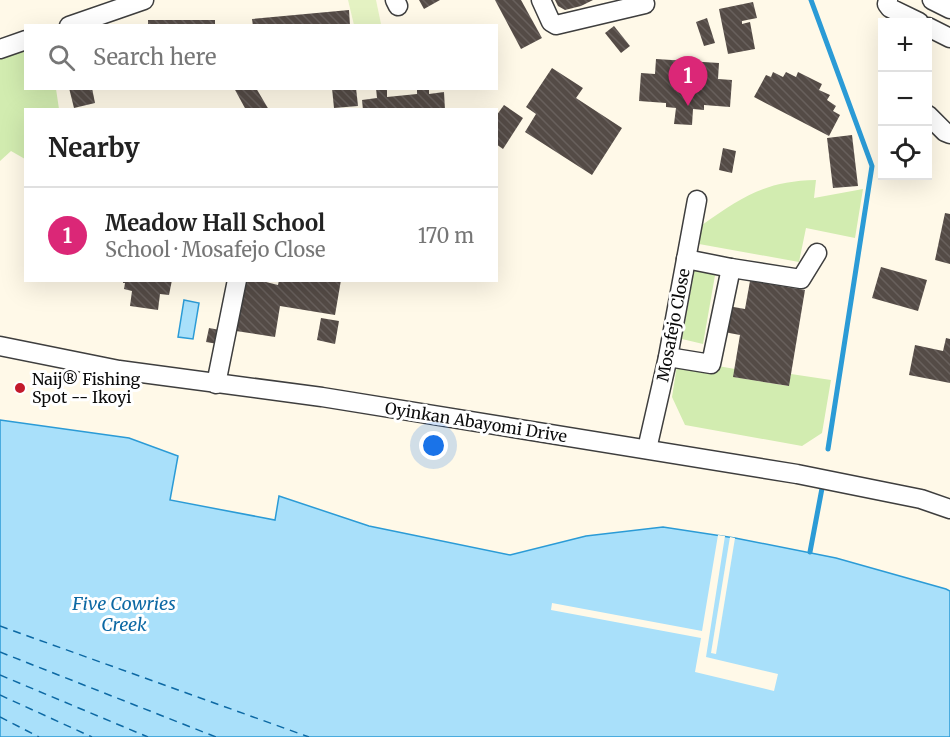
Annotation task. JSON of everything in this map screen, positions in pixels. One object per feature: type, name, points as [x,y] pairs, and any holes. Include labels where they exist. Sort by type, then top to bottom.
[{"type":"street","points":[[75,24],[144,0]]},
{"type":"street","points":[[541,0],[550,22],[556,26],[645,4]]},
{"type":"street","points":[[888,0],[887,4],[890,8],[911,18]]},
{"type":"street","points":[[932,0],[950,9]]},
{"type":"street","points":[[932,29],[950,38]]},
{"type":"street","points":[[0,49],[24,41]]},
{"type":"street","points":[[932,119],[950,134]]},
{"type":"street","name":"Mosafejo Close","points":[[647,449],[668,357],[697,200]]},
{"type":"street","points":[[686,259],[801,279],[817,253]]},
{"type":"street","points":[[668,357],[711,364],[731,268]]},
{"type":"street","points":[[216,384],[237,282]]},
{"type":"street","name":"Oyinkan Abayomi Drive","points":[[0,346],[119,370],[322,397],[865,486],[921,499],[950,509]]},
{"type":"green space","points":[[348,0],[376,0],[381,24],[354,24]]},
{"type":"green space","points":[[24,50],[24,90],[56,90],[59,108],[24,108],[24,158],[11,151],[0,161],[0,58]]},
{"type":"green space","points":[[816,180],[814,198],[863,189],[855,238],[806,228],[799,262],[699,244],[702,225],[742,199],[768,187]]},
{"type":"green space","points":[[696,261],[717,264],[703,344],[682,339]]},
{"type":"green space","points":[[678,359],[735,369],[734,377],[788,386],[791,374],[831,380],[822,433],[802,446],[685,425],[672,397]]},
{"type":"water","points":[[184,300],[199,303],[193,339],[178,337]]},
{"type":"water","name":"Five Cowries Creek","points":[[0,420],[129,438],[178,456],[170,500],[275,520],[279,496],[369,526],[510,555],[586,536],[663,527],[735,538],[836,558],[946,589],[950,591],[950,737],[0,737]]},
{"type":"pier","points":[[718,535],[725,536],[706,657],[778,674],[774,691],[695,672],[701,638],[551,610],[552,603],[702,631]]},
{"type":"pier","points":[[730,537],[735,538],[716,654],[711,653]]},
{"type":"building","points":[[419,0],[440,0],[424,9]]},
{"type":"building","points":[[495,0],[521,0],[542,38],[521,49]]},
{"type":"building","points":[[555,0],[593,0],[565,10],[558,6]]},
{"type":"building","points":[[753,2],[757,18],[742,21],[742,24],[750,22],[755,49],[728,54],[719,9]]},
{"type":"building","points":[[349,10],[350,24],[253,24],[252,19]]},
{"type":"building","points":[[707,18],[715,43],[704,46],[696,22]]},
{"type":"building","points":[[148,20],[215,20],[215,24],[148,24]]},
{"type":"building","points":[[614,26],[630,46],[621,53],[605,33]]},
{"type":"building","points":[[656,59],[719,63],[718,79],[732,80],[730,107],[704,105],[704,110],[693,109],[692,125],[674,124],[676,108],[666,107],[666,103],[639,101],[641,73],[655,74]]},
{"type":"building","points":[[552,68],[583,88],[576,98],[622,128],[592,175],[525,132],[536,114],[526,107]]},
{"type":"building","points":[[773,72],[783,77],[786,72],[796,77],[798,72],[822,84],[819,90],[830,95],[827,100],[836,106],[833,111],[840,115],[829,136],[754,97],[766,75],[771,77]]},
{"type":"building","points":[[70,90],[92,90],[95,103],[74,108]]},
{"type":"building","points":[[235,90],[257,90],[268,108],[245,108]]},
{"type":"building","points":[[332,90],[356,90],[358,106],[334,108]]},
{"type":"building","points":[[376,90],[387,90],[387,97],[417,94],[417,90],[429,90],[429,94],[444,92],[445,108],[363,108],[362,100],[377,98]]},
{"type":"building","points":[[504,105],[523,118],[503,149],[498,145],[498,113]]},
{"type":"building","points":[[852,135],[858,186],[833,188],[827,138]]},
{"type":"building","points":[[723,148],[736,151],[732,173],[719,170]]},
{"type":"building","points":[[945,213],[950,214],[950,264],[935,260]]},
{"type":"building","points":[[881,267],[927,280],[918,311],[872,298]]},
{"type":"building","points":[[750,281],[805,290],[789,386],[733,377],[740,335],[724,332],[728,306],[745,309]]},
{"type":"building","points":[[172,282],[169,295],[160,294],[158,310],[130,306],[132,291],[124,289],[125,283],[123,283]]},
{"type":"building","points":[[245,282],[266,282],[278,285],[279,282],[341,282],[335,315],[280,306],[275,337],[236,331]]},
{"type":"building","points":[[321,318],[339,321],[335,344],[317,340]]},
{"type":"building","points":[[209,328],[220,330],[218,344],[206,342]]},
{"type":"building","points":[[946,338],[950,339],[950,383],[909,375],[915,345],[943,351]]},
{"type":"waterway","points":[[811,0],[872,166],[828,449]]},
{"type":"waterway","points":[[810,552],[823,483]]},
{"type":"ferry route","points":[[0,626],[309,737]]},
{"type":"ferry route","points":[[0,652],[216,737]]},
{"type":"ferry route","points":[[0,675],[148,737]]},
{"type":"ferry route","points":[[0,695],[92,737]]},
{"type":"ferry route","points":[[0,717],[39,737]]},
{"type":"place","name":"Meadow Hall School","points":[[688,106]]},
{"type":"place","name":"Naij® Fishing Spot -- Ikoyi","points":[[20,388]]}]
